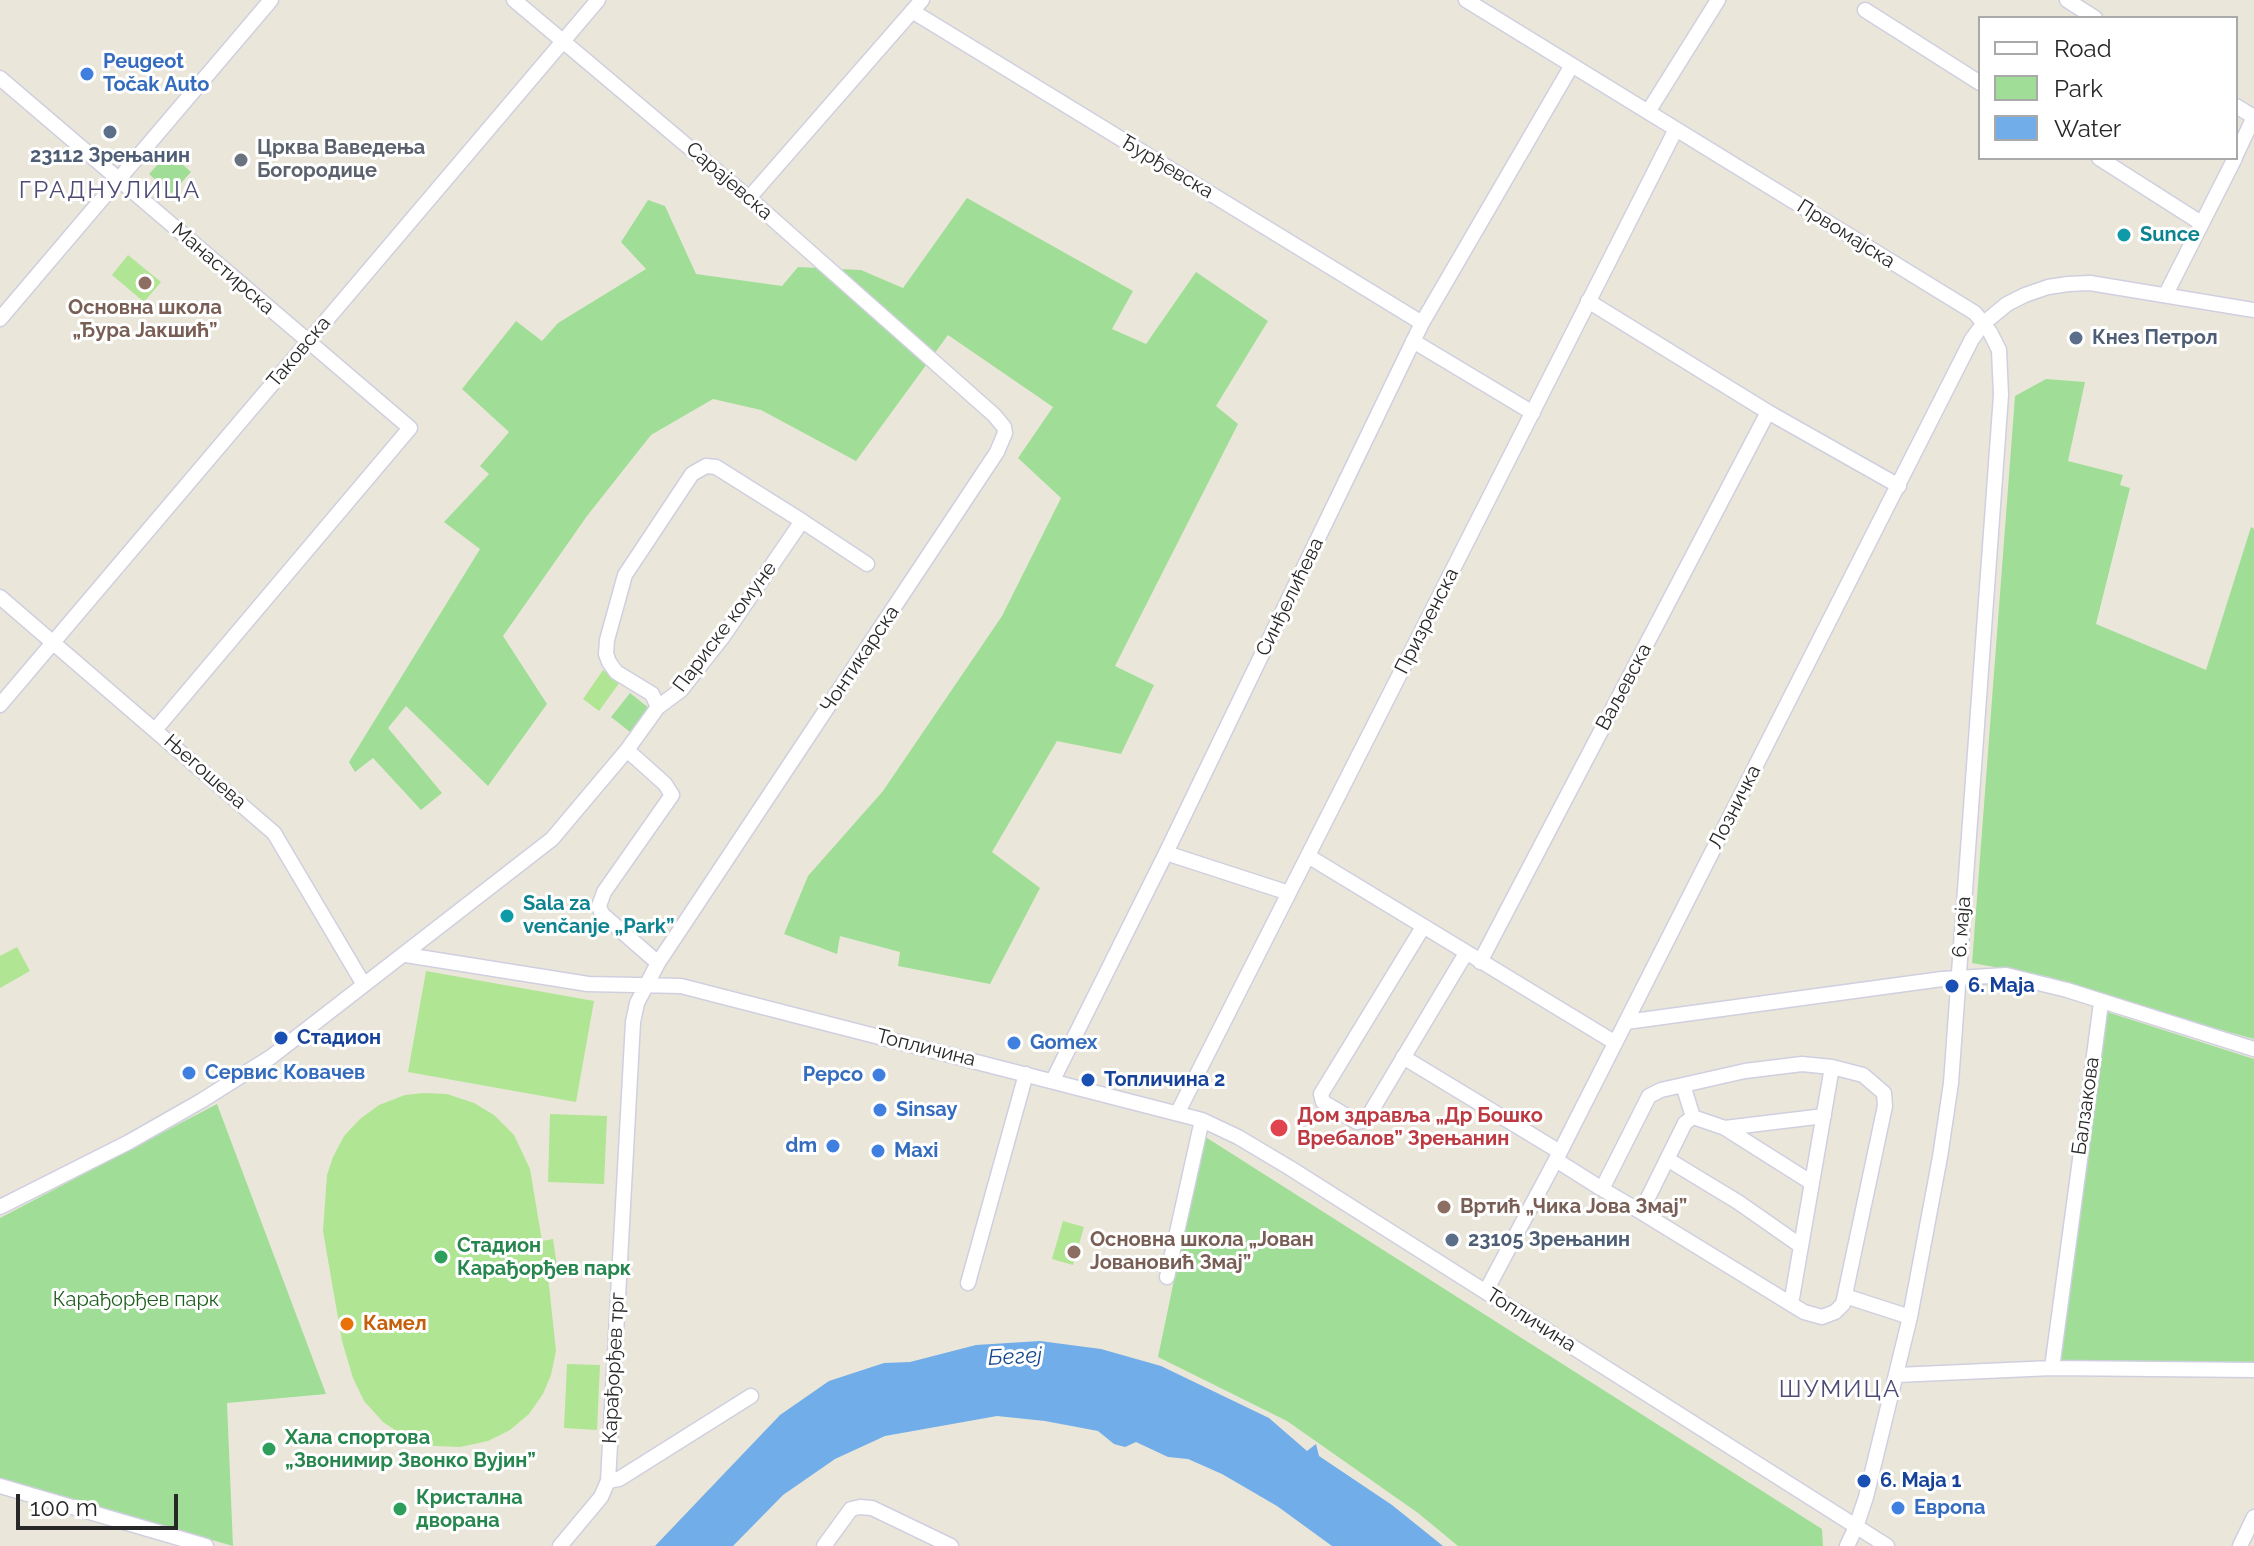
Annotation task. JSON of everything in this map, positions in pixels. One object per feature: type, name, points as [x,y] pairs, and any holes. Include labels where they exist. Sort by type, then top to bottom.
[{"type":"street","points":[[0,319],[271,0]]},
{"type":"street","name":"Сарајевска","points":[[514,0],[749,198],[940,366]]},
{"type":"street","name":"Таковска","points":[[0,705],[184,492],[598,0]]},
{"type":"street","name":"Првомајска","points":[[1466,0],[1975,313],[1984,323]]},
{"type":"street","points":[[1648,112],[1718,0]]},
{"type":"street","points":[[2067,0],[2092,16]]},
{"type":"street","points":[[749,198],[917,6]]},
{"type":"street","name":"Ђурђевска","points":[[917,6],[1422,323]]},
{"type":"street","points":[[1865,10],[1978,82]]},
{"type":"street","name":"Синђелићева","points":[[1053,1080],[1422,323],[1572,65]]},
{"type":"street","name":"Манастирска","points":[[0,78],[410,428],[155,730]]},
{"type":"street","points":[[2238,151],[2254,117]]},
{"type":"street","name":"Призренска","points":[[1178,1112],[1676,129]]},
{"type":"street","points":[[2102,160],[2201,223]]},
{"type":"street","points":[[2166,294],[2233,160]]},
{"type":"street","points":[[1984,323],[2007,304],[2048,287],[2090,283],[2254,310]]},
{"type":"street","points":[[1588,301],[1768,412],[1899,486]]},
{"type":"street","name":"Лозничка","points":[[1486,1291],[1558,1156],[1972,339],[1984,323]]},
{"type":"street","name":"6. маја","points":[[1847,1546],[1856,1527],[1897,1375],[1940,1157],[1951,1083],[2001,395],[1999,350],[1984,323]]},
{"type":"street","points":[[1413,341],[1533,413]]},
{"type":"street","name":"Чонтикарска","points":[[658,963],[1003,441],[1004,427],[1000,421],[940,366]]},
{"type":"street","name":"Ваљевска","points":[[1480,962],[1768,412]]},
{"type":"street","name":"Париске комуне","points":[[802,521],[722,638],[681,690],[658,707],[652,694],[616,672],[606,654],[607,640],[625,575],[692,474],[706,466],[724,470],[802,521],[867,564]]},
{"type":"street","name":"Његошева","points":[[0,597],[274,833],[364,985]]},
{"type":"street","points":[[0,1207],[129,1142],[201,1101],[271,1057],[406,955],[552,839],[627,750],[658,707]]},
{"type":"street","points":[[627,750],[665,784],[672,795],[604,892],[599,906],[602,914],[658,963]]},
{"type":"street","points":[[1166,853],[1289,893]]},
{"type":"street","points":[[1308,856],[1614,1042]]},
{"type":"street","points":[[1423,927],[1321,1094],[1323,1102],[1357,1122],[1366,1120],[1466,953]]},
{"type":"street","points":[[406,955],[588,984],[648,984]]},
{"type":"street","name":"Карађорђев трг","points":[[560,1546],[601,1497],[608,1481],[633,1022],[637,1003],[658,963]]},
{"type":"street","points":[[1626,1022],[1958,977],[2006,975],[2254,1049]]},
{"type":"street","name":"Топличина","points":[[648,984],[681,986],[1202,1120],[1290,1168],[1887,1546]]},
{"type":"street","name":"Балзакова","points":[[2052,1368],[2101,1003]]},
{"type":"street","points":[[1403,1057],[1558,1156],[1602,1189],[1804,1312],[1822,1317],[1840,1308],[1845,1296],[1886,1099],[1878,1085],[1863,1075],[1802,1064],[1745,1071],[1661,1090],[1649,1096],[1602,1189]]},
{"type":"street","points":[[1791,1304],[1832,1067]]},
{"type":"street","points":[[968,1283],[1026,1074]]},
{"type":"street","points":[[1683,1085],[1693,1117]]},
{"type":"street","points":[[1725,1128],[1824,1116]]},
{"type":"street","points":[[1693,1117],[1725,1128],[1812,1183]]},
{"type":"street","points":[[1641,1212],[1685,1123],[1693,1117]]},
{"type":"street","points":[[1167,1277],[1202,1120]]},
{"type":"street","points":[[1667,1159],[1738,1202],[1801,1246]]},
{"type":"street","points":[[1845,1296],[1910,1317]]},
{"type":"street","points":[[1897,1375],[2052,1368],[2254,1370]]},
{"type":"street","points":[[608,1481],[619,1479],[751,1396]]},
{"type":"street","points":[[0,1486],[206,1546]]},
{"type":"street","points":[[824,1546],[851,1509],[860,1507],[872,1508],[951,1546]]},
{"type":"street","points":[[2240,1546],[2254,1517]]},
{"type":"green space","points":[[169,152],[191,172],[171,194],[149,174]]},
{"type":"green space","points":[[967,198],[1133,291],[1112,329],[1146,344],[1196,272],[1268,321],[1216,406],[1238,424],[1115,666],[1154,685],[1121,754],[1057,741],[992,852],[1040,888],[990,984],[898,966],[900,952],[840,936],[837,954],[784,934],[808,876],[883,791],[1002,616],[1061,498],[1018,458],[1053,407],[948,335],[856,461],[761,410],[713,399],[651,435],[587,516],[503,636],[547,704],[488,786],[406,706],[388,728],[442,793],[421,810],[373,758],[355,772],[349,762],[480,549],[444,522],[489,474],[480,466],[509,432],[462,389],[516,321],[542,341],[558,323],[646,269],[621,242],[648,200],[665,206],[696,274],[782,286],[798,267],[861,270],[903,288]]},
{"type":"green space","points":[[128,255],[161,282],[144,302],[112,275]]},
{"type":"green space","points":[[2046,379],[2085,382],[2068,461],[2123,475],[2120,485],[2130,488],[2096,624],[2206,670],[2251,527],[2254,529],[2254,1039],[2094,995],[2050,977],[1972,963],[2015,396]]},
{"type":"green space","points":[[603,670],[620,682],[599,711],[583,699]]},
{"type":"green space","points":[[630,693],[649,708],[630,732],[611,717]]},
{"type":"green space","points":[[17,947],[30,971],[0,988],[0,956]]},
{"type":"green space","points":[[426,971],[594,1001],[576,1102],[408,1072]]},
{"type":"green space","points":[[2104,1011],[2254,1059],[2254,1369],[2066,1364],[2058,1355]]},
{"type":"green space","name":"Стадион Карађорђев парк","points":[[447,1094],[474,1103],[494,1115],[514,1135],[530,1169],[542,1241],[553,1239],[558,1273],[548,1276],[556,1351],[543,1394],[529,1414],[510,1430],[488,1441],[460,1447],[435,1446],[407,1438],[383,1422],[364,1401],[353,1378],[342,1341],[323,1231],[327,1175],[344,1136],[379,1105],[405,1095]]},
{"type":"green space","name":"Карађорђев парк","points":[[217,1104],[326,1394],[227,1403],[233,1546],[0,1479],[0,1218]]},
{"type":"green space","points":[[550,1114],[607,1116],[604,1184],[548,1182]]},
{"type":"green space","points":[[1204,1136],[1822,1529],[1823,1546],[1458,1546],[1418,1513],[1287,1421],[1158,1357]]},
{"type":"green space","points":[[1063,1221],[1084,1227],[1073,1265],[1052,1259]]},
{"type":"green space","points":[[567,1364],[600,1365],[597,1430],[564,1428]]},
{"type":"water","name":"Бегеј","points":[[1040,1341],[1101,1349],[1161,1366],[1269,1418],[1307,1451],[1316,1444],[1319,1456],[1392,1505],[1443,1546],[1332,1546],[1277,1506],[1222,1474],[1188,1459],[1168,1457],[1136,1442],[1125,1447],[1114,1444],[1098,1431],[997,1416],[885,1436],[835,1459],[783,1495],[733,1546],[655,1546],[780,1415],[829,1381],[884,1363],[910,1362],[976,1345]]},
{"type":"place","name":"Peugeot Točak Auto","points":[[87,74]]},
{"type":"place","name":"23112 Зрењанин","points":[[110,132]]},
{"type":"place","name":"Црква Ваведења Богородице","points":[[241,160]]},
{"type":"place","name":"Sunce","points":[[2124,235]]},
{"type":"place","name":"Основна школа „Ђура Јакшић”","points":[[145,283]]},
{"type":"place","name":"Кнез Петрол","points":[[2076,338]]},
{"type":"place","name":"Sala za venčanje „Park”","points":[[507,916]]},
{"type":"place","name":"6. Маја","points":[[1952,986]]},
{"type":"place","name":"Стадион","points":[[281,1038]]},
{"type":"place","name":"Gomex","points":[[1014,1043]]},
{"type":"place","name":"Сервис Ковачев","points":[[189,1073]]},
{"type":"place","name":"Pepco","points":[[879,1075]]},
{"type":"place","name":"Топличина 2","points":[[1088,1080]]},
{"type":"place","name":"Sinsay","points":[[880,1110]]},
{"type":"place","name":"Дом здравља „Др Бошко Вребалов” Зрењанин","points":[[1279,1128]]},
{"type":"place","name":"dm","points":[[833,1146]]},
{"type":"place","name":"Maxi","points":[[878,1151]]},
{"type":"place","name":"Вртић „Чика Јова Змај”","points":[[1444,1207]]},
{"type":"place","name":"23105 Зрењанин","points":[[1452,1240]]},
{"type":"place","name":"Основна школа „Јован Јовановић Змај”","points":[[1074,1252]]},
{"type":"place","name":"Стадион Карађорђев парк","points":[[441,1257]]},
{"type":"place","name":"Камел","points":[[347,1324]]},
{"type":"place","name":"Хала спортова „Звонимир Звонко Вујин”","points":[[269,1449]]},
{"type":"place","name":"6. Маја 1","points":[[1864,1481]]},
{"type":"place","name":"Европа","points":[[1898,1508]]},
{"type":"place","name":"Кристална дворана","points":[[400,1509]]},
{"type":"district","name":"ГРАДНУЛИЦА","points":[[110,191]]},
{"type":"district","name":"ШУМИЦА","points":[[1840,1390]]}]
